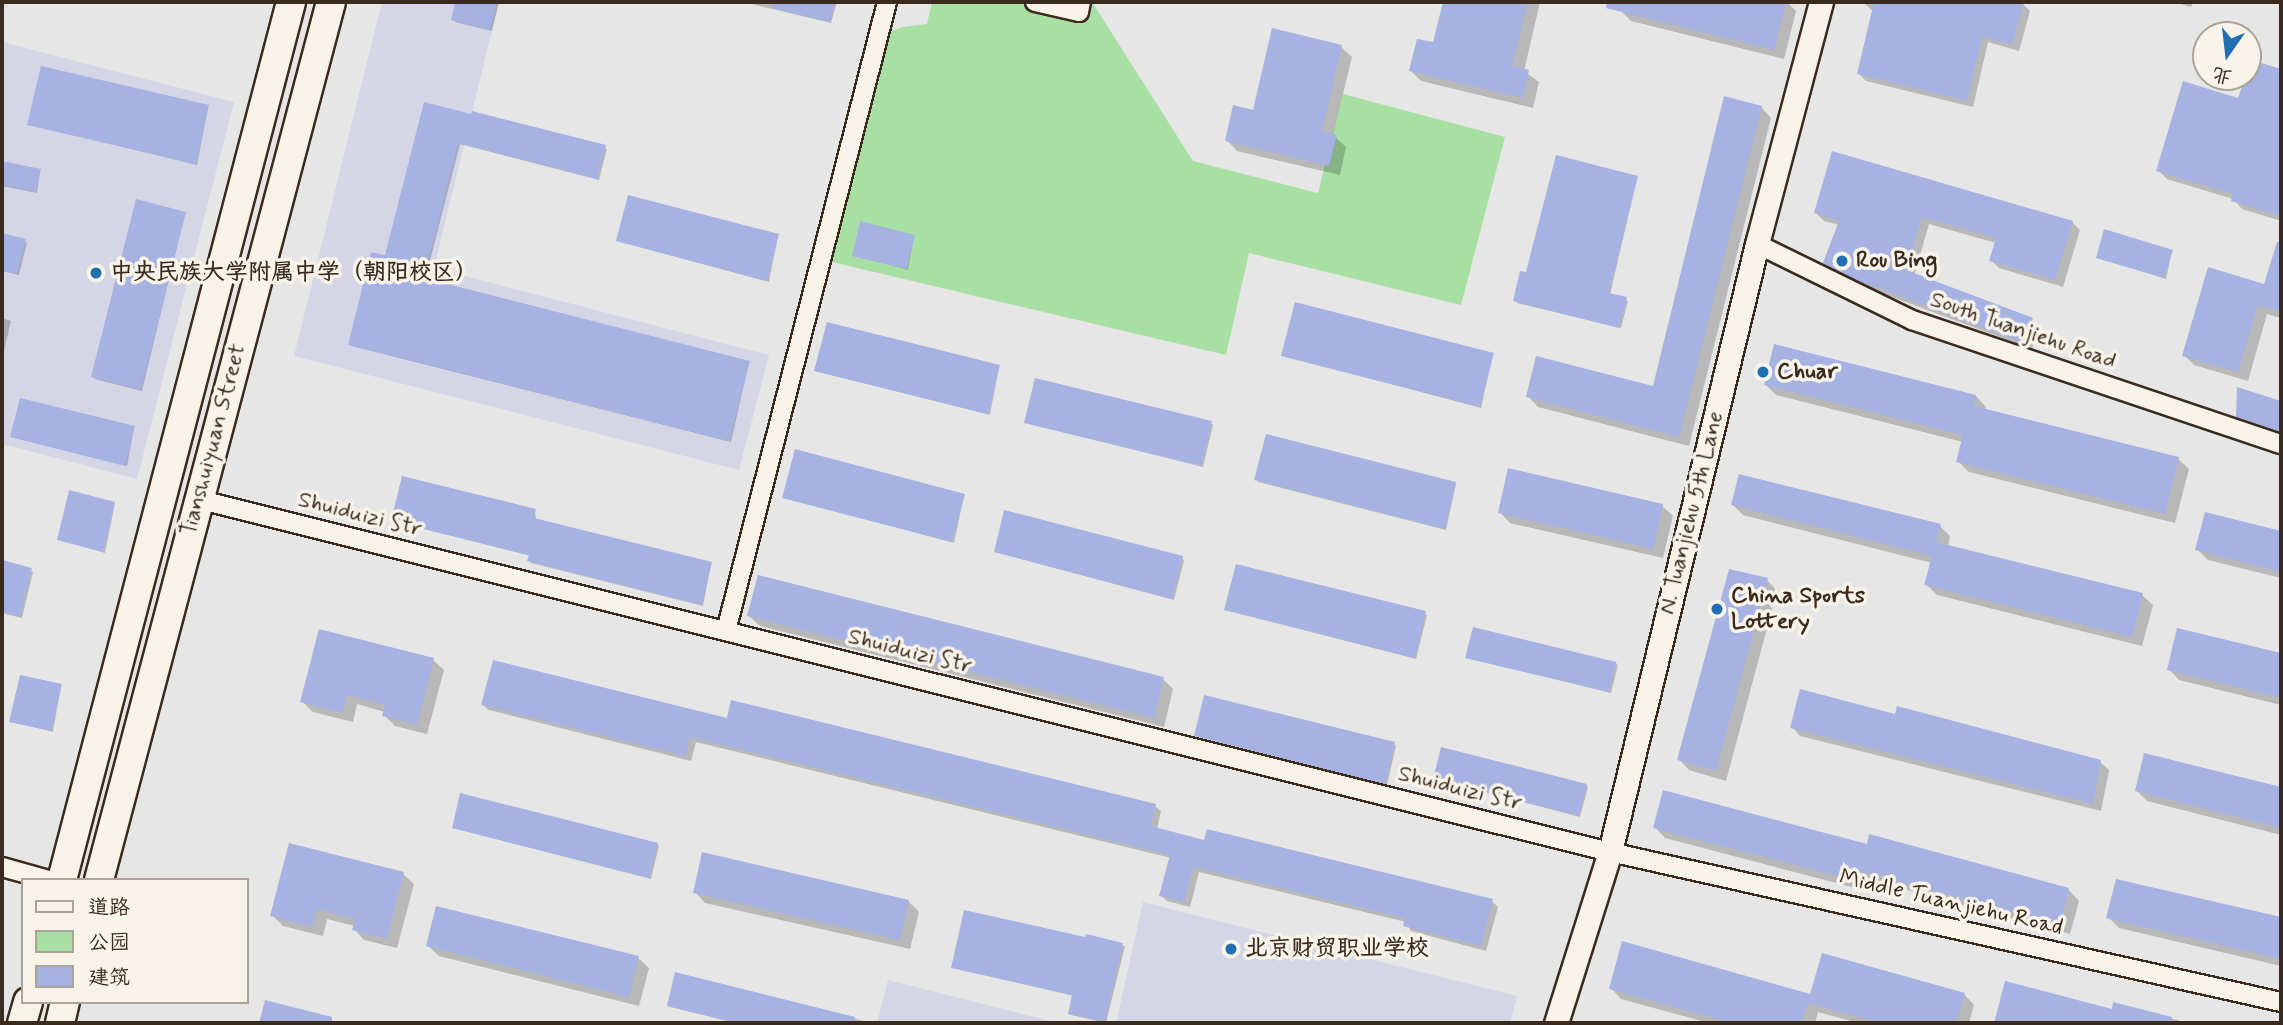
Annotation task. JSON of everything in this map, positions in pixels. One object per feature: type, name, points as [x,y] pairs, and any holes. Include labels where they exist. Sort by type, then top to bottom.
[{"type":"main road","name":"Tianshuiyuan Street","points":[[63,878],[292,2]]},
{"type":"main road","name":"Tianshuiyuan Street","points":[[100,878],[197,499],[331,2]]},
{"type":"main road","points":[[22,1023],[27,1004]]},
{"type":"main road","points":[[60,1023],[65,1004]]},
{"type":"street","points":[[726,631],[887,2]]},
{"type":"street","points":[[1035,2],[1079,12],[1082,2]]},
{"type":"street","name":"N. Tuanjiehu 5th Lane","points":[[1556,1023],[1610,852],[1757,244],[1821,2]]},
{"type":"street","name":"South Tuanjiehu Road","points":[[1757,244],[1912,320],[2281,444]]},
{"type":"street","name":"Shuiduizi Str","points":[[197,499],[1610,852]]},
{"type":"street","name":"Middle Tuanjiehu Road","points":[[1610,852],[2281,1002]]},
{"type":"street","points":[[2,867],[42,878]]},
{"type":"shaded area","points":[[382,2],[499,2],[434,268],[769,355],[739,470],[294,356]]},
{"type":"shaded area","name":"中央民族大学附属中学（朝阳校区）","points":[[2,42],[234,102],[137,479],[2,444]]},
{"type":"shaded area","name":"北京财贸职业学校","points":[[1143,902],[1517,996],[1510,1023],[1116,1023]]},
{"type":"shaded area","points":[[888,980],[1059,1023],[877,1023]]},
{"type":"green space","points":[[932,2],[1092,2],[1193,161],[1318,193],[1343,94],[1505,137],[1461,305],[1249,253],[1226,355],[815,258],[867,42],[902,27],[927,24]]},
{"type":"building","points":[[455,2],[497,2],[490,30],[451,20]]},
{"type":"building","points":[[773,2],[835,2],[830,22],[772,8]]},
{"type":"building","points":[[1443,2],[1528,2],[1512,66],[1529,70],[1523,98],[1409,71],[1417,39],[1433,42]]},
{"type":"building","points":[[1607,2],[1786,2],[1774,50],[1606,8]]},
{"type":"building","points":[[1874,2],[2024,2],[2012,45],[1982,37],[1967,101],[1857,74]]},
{"type":"building","points":[[1272,28],[1342,45],[1322,131],[1337,135],[1329,166],[1225,141],[1233,105],[1253,110]]},
{"type":"building","points":[[2262,63],[2281,69],[2281,216],[2231,201],[2233,194],[2156,171],[2183,81],[2192,84],[2192,91],[2215,91],[2238,98],[2240,91],[2262,91]]},
{"type":"building","points":[[41,66],[209,105],[196,164],[27,125]]},
{"type":"building","points":[[1724,96],[1762,106],[1679,437],[1526,397],[1536,356],[1653,386]]},
{"type":"building","points":[[424,102],[471,114],[472,111],[606,145],[597,179],[458,143],[424,278],[750,361],[729,441],[348,345],[371,252],[385,255]]},
{"type":"building","points":[[1832,151],[2073,221],[2055,280],[1989,261],[1996,238],[1922,217],[1906,270],[2033,318],[2024,343],[1854,279],[1823,263],[1839,221],[1814,213]]},
{"type":"building","points":[[1556,155],[1638,176],[1609,293],[1627,297],[1619,328],[1513,301],[1520,271],[1526,272]]},
{"type":"building","points":[[2,161],[41,169],[36,192],[2,185]]},
{"type":"building","points":[[628,195],[779,234],[767,281],[616,241]]},
{"type":"building","points":[[136,199],[186,212],[141,390],[91,377]]},
{"type":"building","points":[[860,221],[915,235],[907,269],[852,256]]},
{"type":"building","points":[[2104,229],[2173,250],[2164,278],[2096,258]]},
{"type":"building","points":[[2,233],[26,239],[17,274],[2,271]]},
{"type":"building","points":[[2277,242],[2281,242],[2281,312],[2258,305],[2238,372],[2182,356],[2208,267],[2264,284]]},
{"type":"building","points":[[1295,302],[1494,353],[1480,407],[1281,356]]},
{"type":"building","points":[[827,322],[1000,365],[988,414],[814,371]]},
{"type":"building","points":[[1774,344],[1976,395],[1974,406],[2179,457],[2165,514],[1956,462],[1963,435],[1764,385]]},
{"type":"building","points":[[1035,378],[1212,421],[1201,466],[1024,423]]},
{"type":"building","points":[[2237,387],[2281,401],[2281,432],[2236,417]]},
{"type":"building","points":[[20,398],[135,426],[125,466],[10,437]]},
{"type":"building","points":[[1266,434],[1456,482],[1445,529],[1254,480]]},
{"type":"building","points":[[795,449],[965,494],[952,542],[782,498]]},
{"type":"building","points":[[1508,468],[1663,504],[1653,549],[1498,513]]},
{"type":"building","points":[[1739,474],[1941,524],[1936,542],[2143,593],[2132,637],[1924,585],[1932,556],[1731,505]]},
{"type":"building","points":[[402,476],[536,509],[534,518],[712,562],[702,605],[527,561],[529,555],[391,521]]},
{"type":"building","points":[[69,490],[115,502],[103,552],[57,540]]},
{"type":"building","points":[[1004,510],[1183,556],[1172,599],[994,552]]},
{"type":"building","points":[[2205,512],[2281,531],[2281,572],[2195,550]]},
{"type":"building","points":[[2,560],[32,568],[20,617],[2,612]]},
{"type":"building","points":[[1236,564],[1426,611],[1415,658],[1224,610]]},
{"type":"building","points":[[1729,569],[1768,578],[1716,771],[1677,760]]},
{"type":"building","points":[[758,575],[1164,677],[1154,718],[747,616]]},
{"type":"building","points":[[1473,627],[1616,662],[1609,692],[1465,658]]},
{"type":"building","points":[[2177,628],[2281,653],[2281,698],[2167,670]]},
{"type":"building","points":[[319,629],[434,658],[417,725],[382,716],[385,705],[347,695],[342,713],[300,702]]},
{"type":"building","points":[[493,660],[727,718],[731,700],[1156,804],[1151,826],[1204,840],[1207,829],[1493,899],[1481,946],[1403,926],[1405,918],[1193,867],[1184,902],[1159,896],[1170,855],[690,737],[685,756],[481,705]]},
{"type":"building","points":[[20,675],[62,684],[51,731],[9,722]]},
{"type":"building","points":[[1800,689],[1895,714],[1897,706],[2101,760],[2093,804],[1790,728]]},
{"type":"building","points":[[1204,695],[1395,742],[1385,784],[1194,736]]},
{"type":"building","points":[[1441,747],[1587,784],[1579,816],[1433,779]]},
{"type":"building","points":[[2144,753],[2281,787],[2281,828],[2135,791]]},
{"type":"building","points":[[1663,790],[1867,844],[1869,834],[2069,888],[2060,925],[1860,871],[1857,881],[1653,828]]},
{"type":"building","points":[[460,793],[658,843],[649,878],[452,828]]},
{"type":"building","points":[[289,843],[404,872],[387,939],[352,930],[355,919],[317,909],[312,927],[270,916]]},
{"type":"building","points":[[702,852],[909,900],[900,940],[693,893]]},
{"type":"building","points":[[2116,879],[2281,917],[2281,959],[2106,918]]},
{"type":"building","points":[[436,906],[639,956],[629,997],[426,946]]},
{"type":"building","points":[[964,910],[1123,943],[1105,1022],[1068,1014],[1072,995],[951,968]]},
{"type":"building","points":[[1622,941],[1810,994],[1822,953],[1965,993],[1956,1023],[1881,1023],[1808,1003],[1801,1023],[1732,1023],[1609,989]]},
{"type":"building","points":[[675,972],[855,1017],[854,1023],[737,1023],[667,1006]]},
{"type":"building","points":[[2005,981],[2112,1009],[2113,1002],[2172,1017],[2171,1023],[1994,1023]]},
{"type":"building","points":[[265,1000],[332,1017],[332,1023],[259,1023]]},
{"type":"place","name":"Rou Bing","points":[[1842,261]]},
{"type":"place","name":"中央民族大学附属中学（朝阳校区）","points":[[96,273]]},
{"type":"place","name":"Chuar","points":[[1763,372]]},
{"type":"place","name":"China Sports Lottery","points":[[1717,609]]},
{"type":"place","name":"北京财贸职业学校","points":[[1231,949]]}]
